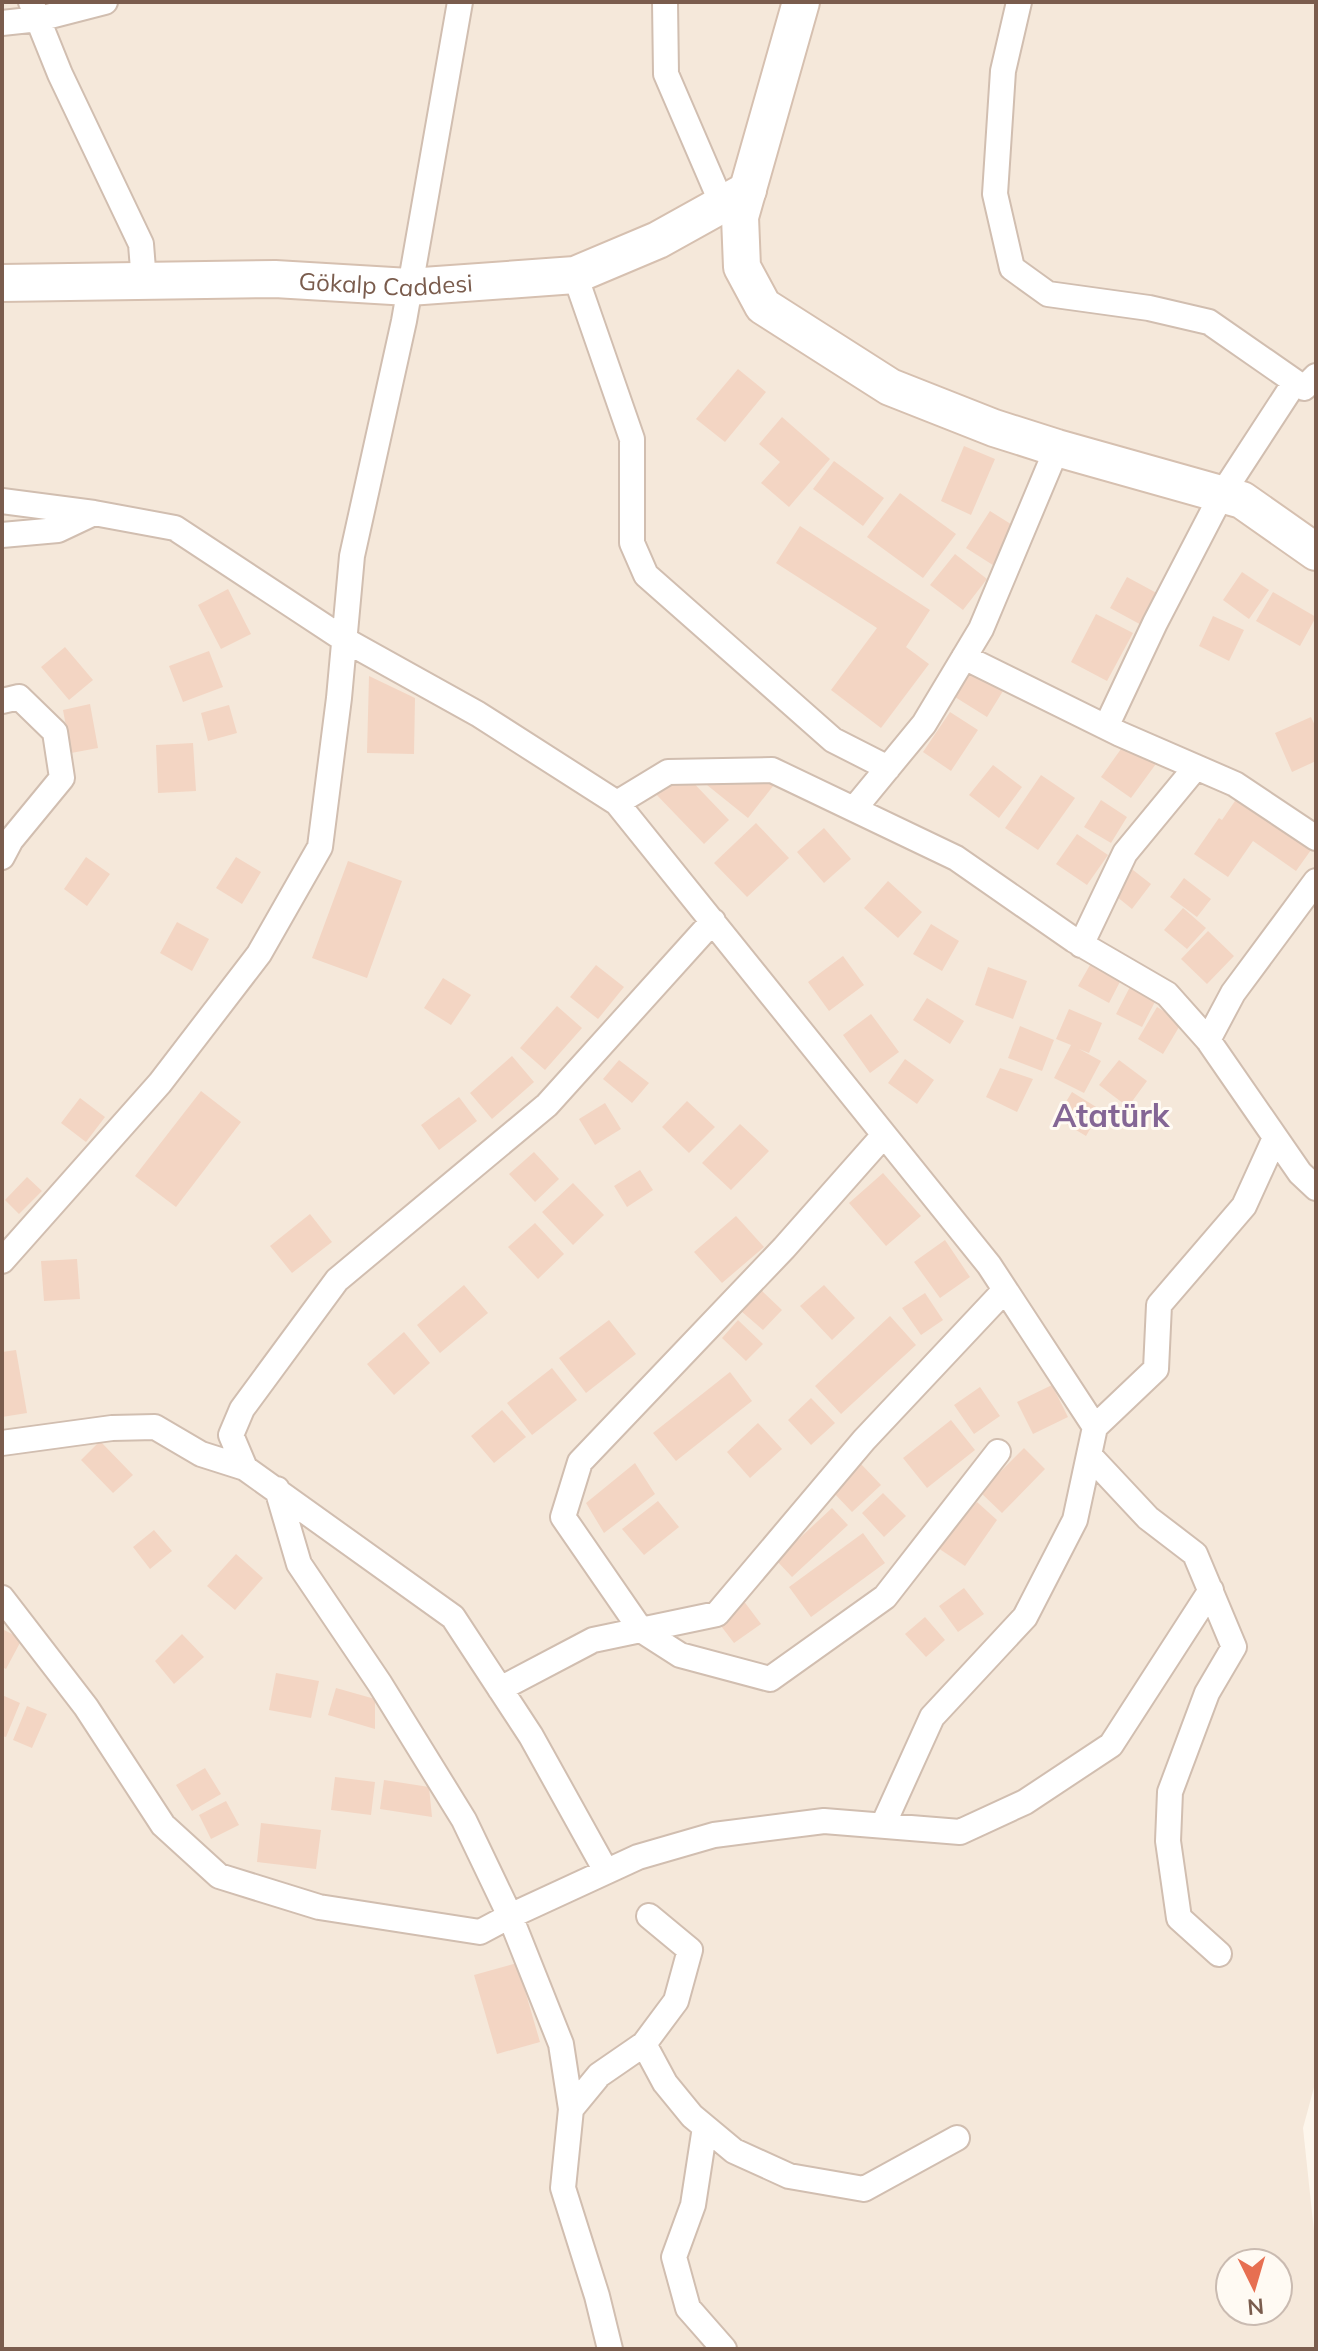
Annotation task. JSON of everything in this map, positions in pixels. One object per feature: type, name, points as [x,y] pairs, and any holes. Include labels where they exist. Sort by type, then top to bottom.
[{"type":"main road","points":[[801,2],[735,197],[740,217],[742,267],[763,306],[890,387],[994,428],[1242,500],[1316,552]]},
{"type":"main road","name":"Gökalp Caddesi","points":[[2,283],[275,279],[409,287],[575,275],[658,240],[735,197]]},
{"type":"street","points":[[2,23],[35,11],[105,2]]},
{"type":"street","points":[[2,1261],[169,1072],[259,954],[320,847],[339,698],[352,556],[409,287],[460,2]]},
{"type":"street","points":[[665,2],[666,74],[735,197]]},
{"type":"street","points":[[1019,2],[1003,71],[995,194],[1012,268],[1048,294],[1149,308],[1209,322],[1306,379],[1222,494],[1155,623],[1106,727]]},
{"type":"street","points":[[35,11],[60,74],[141,244],[144,282]]},
{"type":"street","points":[[575,275],[632,439],[632,543],[646,575],[833,740],[888,768]]},
{"type":"street","points":[[854,809],[924,724],[981,629],[1057,448]]},
{"type":"street","points":[[2,501],[175,528],[345,640],[478,714],[617,803],[989,1265],[1095,1427]]},
{"type":"street","points":[[2,535],[58,530],[94,513]]},
{"type":"street","points":[[964,657],[1106,727],[1235,784],[1316,838]]},
{"type":"street","points":[[2,701],[19,697],[55,732],[62,778],[11,840],[2,857]]},
{"type":"street","points":[[1081,945],[1125,853],[1196,767]]},
{"type":"street","points":[[617,803],[668,772],[772,770],[956,858],[1081,945],[1167,994],[1208,1040],[1300,1173],[1316,1188]]},
{"type":"street","points":[[1208,1040],[1233,993],[1313,890]]},
{"type":"street","points":[[245,1468],[231,1435],[242,1409],[337,1280],[547,1105],[713,921]]},
{"type":"street","points":[[884,1135],[784,1248],[580,1462],[563,1517],[641,1630],[680,1655],[770,1679],[885,1597],[998,1452]]},
{"type":"street","points":[[883,1825],[932,1717],[1025,1617],[1075,1520],[1095,1427],[1156,1369],[1159,1305],[1244,1206],[1275,1138]]},
{"type":"street","points":[[500,1689],[593,1640],[717,1614],[864,1440],[1005,1290]]},
{"type":"street","points":[[2,1443],[112,1428],[155,1427],[201,1454],[245,1468],[277,1489],[453,1617],[531,1736],[606,1871]]},
{"type":"street","points":[[1089,1455],[1148,1518],[1195,1554],[1234,1647],[1207,1693],[1170,1792],[1168,1841],[1179,1918],[1219,1954]]},
{"type":"street","points":[[277,1489],[299,1564],[380,1684],[464,1820],[510,1916],[561,2044],[571,2109],[563,2188],[610,2349]]},
{"type":"street","points":[[2,1598],[86,1707],[163,1825],[219,1876],[319,1907],[480,1932],[638,1857],[714,1835],[824,1821],[960,1832],[1025,1802],[1111,1745],[1211,1590]]},
{"type":"street","points":[[571,2109],[599,2075],[644,2044],[676,2001],[690,1950],[649,1916]]},
{"type":"street","points":[[644,2044],[665,2083],[692,2116],[734,2151],[789,2176],[864,2189],[957,2138]]},
{"type":"street","points":[[705,2127],[693,2205],[674,2257],[688,2308],[724,2349]]},
{"type":"shaded area","points":[[2,2],[1316,2],[1316,2080],[1303,2128],[1316,2250],[1316,2349],[2,2349]]},
{"type":"building","points":[[738,369],[766,392],[725,442],[696,419]]},
{"type":"building","points":[[782,417],[830,459],[789,507],[761,483],[780,462],[759,444]]},
{"type":"building","points":[[964,446],[995,459],[971,515],[941,501]]},
{"type":"building","points":[[834,461],[884,498],[863,526],[813,489]]},
{"type":"building","points":[[900,493],[956,534],[923,578],[867,537]]},
{"type":"building","points":[[990,511],[1019,529],[996,567],[966,548]]},
{"type":"building","points":[[800,526],[930,610],[906,647],[929,664],[881,728],[831,690],[877,628],[776,563]]},
{"type":"building","points":[[955,554],[987,579],[963,610],[930,585]]},
{"type":"building","points":[[1242,572],[1269,590],[1249,619],[1223,600]]},
{"type":"building","points":[[1127,577],[1164,597],[1147,628],[1110,608]]},
{"type":"building","points":[[228,589],[251,634],[221,649],[198,605]]},
{"type":"building","points":[[1273,592],[1316,617],[1300,646],[1256,621]]},
{"type":"building","points":[[1096,614],[1133,633],[1107,681],[1071,662]]},
{"type":"building","points":[[1213,616],[1244,630],[1229,661],[1199,646]]},
{"type":"building","points":[[65,647],[93,680],[69,700],[41,667]]},
{"type":"building","points":[[209,651],[223,687],[183,702],[169,666]]},
{"type":"building","points":[[971,671],[1003,691],[987,717],[955,697]]},
{"type":"building","points":[[369,676],[415,698],[414,754],[367,753]]},
{"type":"building","points":[[90,704],[98,748],[71,753],[63,710]]},
{"type":"building","points":[[229,705],[237,733],[208,741],[201,713]]},
{"type":"building","points":[[950,712],[978,730],[951,771],[923,752]]},
{"type":"building","points":[[1311,717],[1316,728],[1316,761],[1292,772],[1275,733]]},
{"type":"building","points":[[1126,742],[1161,757],[1131,798],[1101,777]]},
{"type":"building","points":[[193,743],[196,791],[158,793],[156,745]]},
{"type":"building","points":[[993,765],[1022,787],[999,818],[969,795]]},
{"type":"building","points":[[685,774],[729,820],[704,844],[652,790]]},
{"type":"building","points":[[715,775],[777,781],[748,818],[707,785]]},
{"type":"building","points":[[1041,775],[1075,798],[1038,850],[1005,828]]},
{"type":"building","points":[[1246,785],[1316,843],[1296,871],[1253,841],[1228,877],[1194,854]]},
{"type":"building","points":[[1101,800],[1127,817],[1111,843],[1084,827]]},
{"type":"building","points":[[756,823],[789,858],[747,897],[714,863]]},
{"type":"building","points":[[824,828],[851,859],[824,883],[797,852]]},
{"type":"building","points":[[1077,834],[1108,855],[1087,885],[1056,864]]},
{"type":"building","points":[[86,857],[110,874],[87,906],[64,889]]},
{"type":"building","points":[[236,857],[261,872],[242,904],[216,888]]},
{"type":"building","points":[[348,861],[402,881],[367,978],[312,958]]},
{"type":"building","points":[[1124,863],[1151,884],[1132,909],[1111,892]]},
{"type":"building","points":[[1184,878],[1211,899],[1197,917],[1170,897]]},
{"type":"building","points":[[888,881],[922,912],[898,938],[864,908]]},
{"type":"building","points":[[1183,908],[1206,928],[1187,949],[1164,930]]},
{"type":"building","points":[[177,922],[209,939],[192,971],[160,953]]},
{"type":"building","points":[[931,924],[959,941],[942,971],[913,954]]},
{"type":"building","points":[[1208,931],[1234,956],[1207,984],[1181,959]]},
{"type":"building","points":[[843,956],[864,985],[829,1011],[808,982]]},
{"type":"building","points":[[1094,958],[1124,974],[1109,1003],[1078,986]]},
{"type":"building","points":[[596,965],[624,987],[598,1019],[570,997]]},
{"type":"building","points":[[988,967],[1027,981],[1013,1019],[975,1005]]},
{"type":"building","points":[[443,978],[471,995],[451,1025],[424,1008]]},
{"type":"building","points":[[1133,981],[1159,994],[1142,1027],[1116,1014]]},
{"type":"building","points":[[927,998],[964,1021],[950,1044],[913,1020]]},
{"type":"building","points":[[557,1006],[582,1028],[545,1070],[520,1048]]},
{"type":"building","points":[[1157,1007],[1182,1022],[1163,1054],[1138,1039]]},
{"type":"building","points":[[1069,1009],[1102,1023],[1089,1053],[1079,1049],[1101,1061],[1084,1093],[1054,1078],[1071,1045],[1056,1039]]},
{"type":"building","points":[[871,1014],[899,1052],[870,1073],[843,1035]]},
{"type":"building","points":[[1020,1026],[1054,1040],[1042,1071],[1008,1058]]},
{"type":"building","points":[[512,1056],[534,1082],[492,1119],[470,1093]]},
{"type":"building","points":[[905,1059],[934,1080],[917,1104],[888,1083]]},
{"type":"building","points":[[619,1060],[649,1083],[632,1103],[603,1079]]},
{"type":"building","points":[[1119,1060],[1147,1081],[1128,1107],[1099,1085]]},
{"type":"building","points":[[1000,1068],[1033,1079],[1017,1112],[986,1097]]},
{"type":"building","points":[[201,1091],[241,1122],[176,1207],[135,1176]]},
{"type":"building","points":[[1072,1092],[1101,1110],[1086,1136],[1056,1118]]},
{"type":"building","points":[[459,1097],[477,1121],[439,1150],[421,1125]]},
{"type":"building","points":[[80,1098],[105,1117],[86,1142],[61,1123]]},
{"type":"building","points":[[687,1101],[715,1127],[689,1153],[662,1127]]},
{"type":"building","points":[[605,1103],[621,1129],[595,1145],[579,1119]]},
{"type":"building","points":[[740,1124],[769,1151],[731,1190],[702,1163]]},
{"type":"building","points":[[534,1152],[559,1179],[535,1202],[509,1174]]},
{"type":"building","points":[[640,1170],[653,1190],[627,1207],[614,1186]]},
{"type":"building","points":[[883,1173],[921,1216],[886,1246],[849,1203]]},
{"type":"building","points":[[27,1177],[42,1191],[19,1214],[5,1200]]},
{"type":"building","points":[[573,1183],[604,1215],[573,1245],[542,1212]]},
{"type":"building","points":[[310,1214],[332,1242],[292,1273],[270,1246]]},
{"type":"building","points":[[736,1216],[764,1247],[722,1283],[694,1252]]},
{"type":"building","points":[[535,1223],[564,1254],[538,1279],[508,1247]]},
{"type":"building","points":[[945,1240],[970,1277],[940,1298],[914,1262]]},
{"type":"building","points":[[77,1259],[80,1299],[44,1301],[41,1261]]},
{"type":"building","points":[[464,1285],[488,1313],[440,1353],[417,1325]]},
{"type":"building","points":[[824,1285],[855,1318],[832,1340],[800,1306]]},
{"type":"building","points":[[761,1290],[782,1310],[763,1330],[741,1311]]},
{"type":"building","points":[[925,1293],[943,1320],[921,1335],[902,1308]]},
{"type":"building","points":[[890,1316],[916,1345],[841,1414],[815,1386]]},
{"type":"building","points":[[609,1320],[636,1354],[586,1393],[559,1358]]},
{"type":"building","points":[[738,1320],[763,1344],[746,1361],[722,1338]]},
{"type":"building","points":[[404,1332],[430,1363],[394,1395],[367,1364]]},
{"type":"building","points":[[16,1350],[27,1413],[2,1417],[2,1352]]},
{"type":"building","points":[[552,1368],[577,1400],[532,1435],[507,1403]]},
{"type":"building","points":[[730,1372],[752,1401],[676,1461],[653,1433]]},
{"type":"building","points":[[1052,1385],[1068,1417],[1033,1434],[1017,1402]]},
{"type":"building","points":[[980,1387],[1000,1416],[974,1434],[954,1405]]},
{"type":"building","points":[[811,1398],[835,1423],[811,1445],[788,1420]]},
{"type":"building","points":[[502,1410],[526,1437],[494,1463],[471,1436]]},
{"type":"building","points":[[951,1420],[975,1450],[927,1488],[903,1458]]},
{"type":"building","points":[[758,1423],[782,1449],[750,1478],[727,1452]]},
{"type":"building","points":[[100,1441],[133,1475],[113,1493],[81,1460]]},
{"type":"building","points":[[1024,1448],[1045,1469],[1002,1513],[980,1492]]},
{"type":"building","points":[[635,1463],[655,1494],[604,1533],[586,1503]]},
{"type":"building","points":[[861,1464],[881,1485],[852,1512],[832,1491]]},
{"type":"building","points":[[883,1493],[906,1516],[884,1537],[862,1513]]},
{"type":"building","points":[[658,1501],[679,1527],[644,1555],[622,1529]]},
{"type":"building","points":[[977,1502],[997,1520],[965,1566],[938,1548]]},
{"type":"building","points":[[832,1508],[848,1525],[792,1577],[776,1560]]},
{"type":"building","points":[[154,1530],[172,1551],[150,1569],[133,1547]]},
{"type":"building","points":[[863,1533],[885,1563],[811,1617],[789,1587]]},
{"type":"building","points":[[236,1554],[263,1578],[235,1610],[207,1586]]},
{"type":"building","points":[[964,1588],[984,1614],[958,1632],[939,1606]]},
{"type":"building","points":[[743,1600],[761,1624],[734,1643],[721,1626]]},
{"type":"building","points":[[925,1617],[945,1640],[926,1657],[905,1634]]},
{"type":"building","points":[[2,1629],[22,1639],[6,1669],[2,1667]]},
{"type":"building","points":[[182,1634],[204,1657],[174,1684],[155,1661]]},
{"type":"building","points":[[276,1673],[319,1681],[311,1718],[269,1710]]},
{"type":"building","points":[[336,1688],[375,1699],[375,1729],[328,1715]]},
{"type":"building","points":[[2,1695],[20,1703],[6,1737],[2,1736]]},
{"type":"building","points":[[27,1706],[47,1714],[32,1748],[13,1740]]},
{"type":"building","points":[[205,1768],[221,1794],[192,1811],[176,1785]]},
{"type":"building","points":[[335,1777],[375,1782],[371,1815],[331,1810]]},
{"type":"building","points":[[384,1780],[429,1787],[432,1817],[380,1809]]},
{"type":"building","points":[[226,1801],[239,1825],[211,1839],[199,1815]]},
{"type":"building","points":[[261,1823],[321,1830],[316,1869],[257,1862]]},
{"type":"building","points":[[517,1963],[540,2042],[497,2054],[474,1975]]},
{"type":"district","name":"Atatürk","points":[[1111,1115]]}]
